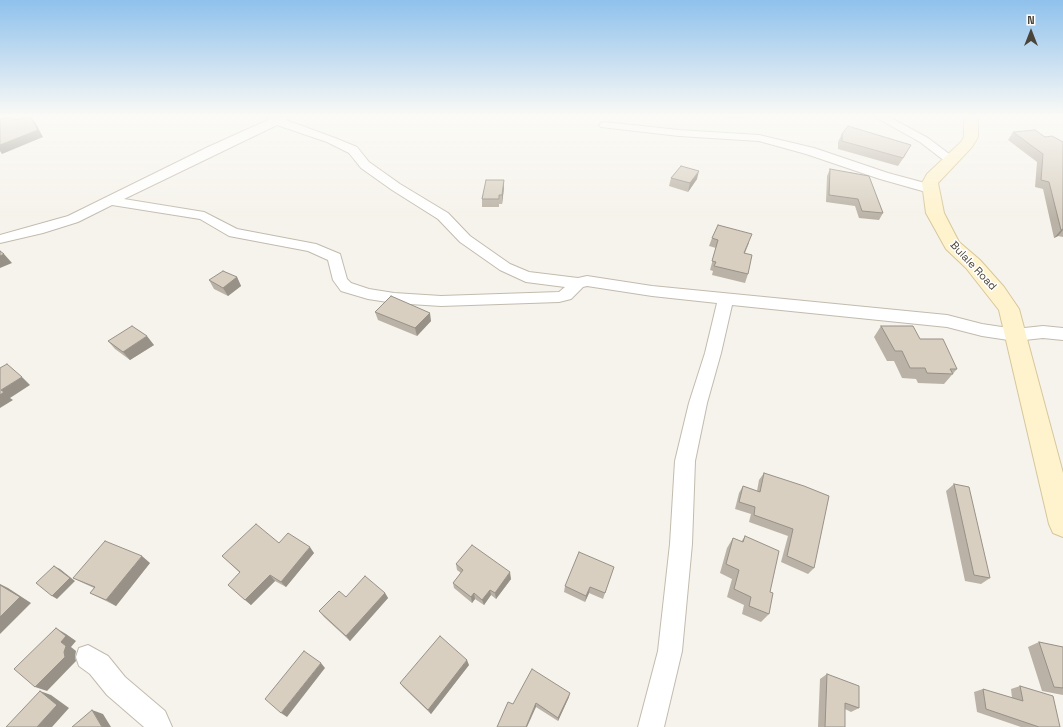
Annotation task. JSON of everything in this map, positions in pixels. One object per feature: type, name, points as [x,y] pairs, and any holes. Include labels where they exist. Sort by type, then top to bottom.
[{"type":"street","points":[[0,239],[57,225],[113,200],[210,151]]},
{"type":"street","points":[[354,151],[365,165],[396,188],[443,216],[465,239],[505,267],[526,277],[578,283],[587,281],[601,282],[652,291],[947,321],[982,330],[1015,334],[1043,332],[1063,334]]},
{"type":"street","points":[[810,151],[884,176],[931,189]]},
{"type":"street","points":[[939,151],[950,159]]},
{"type":"street","name":"Bulale Road","points":[[959,151],[933,177],[930,183],[934,213],[948,240],[973,264],[1009,309],[1057,486],[1063,524]]},
{"type":"street","points":[[113,200],[204,216],[226,230],[234,233],[311,247],[335,257],[340,280],[346,287],[368,294],[394,298],[441,301],[549,298],[564,296],[578,283]]},
{"type":"street","points":[[651,727],[670,651],[681,544],[685,461],[698,403],[713,352],[726,298]]},
{"type":"street","points":[[88,657],[99,666],[116,686],[131,700],[156,720],[159,727]]},
{"type":"building","points":[[878,151],[907,151],[903,158]]},
{"type":"building","points":[[1039,151],[1063,151],[1063,229],[1061,230],[1049,182],[1041,180],[1043,154]]},
{"type":"building","points":[[681,166],[699,171],[690,183],[671,178]]},
{"type":"building","points":[[830,169],[869,176],[883,213],[862,211],[858,199],[829,195]]},
{"type":"building","points":[[486,180],[504,180],[502,195],[499,195],[499,199],[482,199]]},
{"type":"building","points":[[718,225],[752,234],[744,253],[752,255],[748,274],[714,266],[716,262],[712,261],[718,240],[712,238]]},
{"type":"building","points":[[223,271],[237,277],[223,288],[209,280]]},
{"type":"building","points":[[391,296],[430,313],[415,328],[375,312]]},
{"type":"building","points":[[132,326],[147,336],[123,352],[108,341]]},
{"type":"building","points":[[881,326],[913,326],[920,339],[943,339],[957,369],[950,369],[953,374],[927,373],[925,368],[910,368],[902,351],[895,351]]},
{"type":"building","points":[[7,364],[22,377],[1,390],[4,392],[0,395],[0,368]]},
{"type":"building","points":[[764,473],[829,496],[814,568],[787,556],[793,529],[754,515],[755,507],[739,502],[743,486],[760,492]]},
{"type":"building","points":[[954,484],[969,487],[990,578],[974,575]]},
{"type":"building","points":[[256,524],[279,543],[288,533],[310,547],[281,582],[270,575],[245,600],[228,585],[240,572],[222,556]]},
{"type":"building","points":[[745,536],[779,551],[770,592],[773,593],[769,614],[749,606],[751,597],[734,589],[739,570],[726,564],[733,538],[743,542]]},
{"type":"building","points":[[105,541],[142,556],[106,600],[90,593],[95,587],[73,578]]},
{"type":"building","points":[[472,545],[510,572],[495,593],[490,590],[482,600],[474,593],[471,597],[453,583],[463,570],[456,564]]},
{"type":"building","points":[[579,552],[614,567],[605,593],[590,587],[586,596],[565,586]]},
{"type":"building","points":[[54,566],[70,578],[52,596],[36,583]]},
{"type":"building","points":[[365,576],[385,593],[346,636],[319,611],[339,591],[346,597]]},
{"type":"building","points":[[0,585],[20,597],[0,617]]},
{"type":"building","points":[[56,628],[66,636],[61,642],[66,646],[64,652],[65,657],[35,687],[14,669]]},
{"type":"building","points":[[440,636],[467,660],[428,710],[400,683]]},
{"type":"building","points":[[1039,642],[1063,647],[1063,688],[1054,687]]},
{"type":"building","points":[[304,651],[321,663],[281,713],[265,699]]},
{"type":"building","points":[[532,669],[570,693],[558,718],[536,703],[526,727],[497,727],[508,702],[513,704]]},
{"type":"building","points":[[827,674],[859,686],[859,708],[845,703],[845,727],[825,727]]},
{"type":"building","points":[[1020,686],[1053,696],[1060,727],[1039,727],[986,709],[983,689],[1023,701]]},
{"type":"building","points":[[40,691],[57,705],[37,727],[6,727]]},
{"type":"building","points":[[92,710],[102,727],[72,727]]}]
